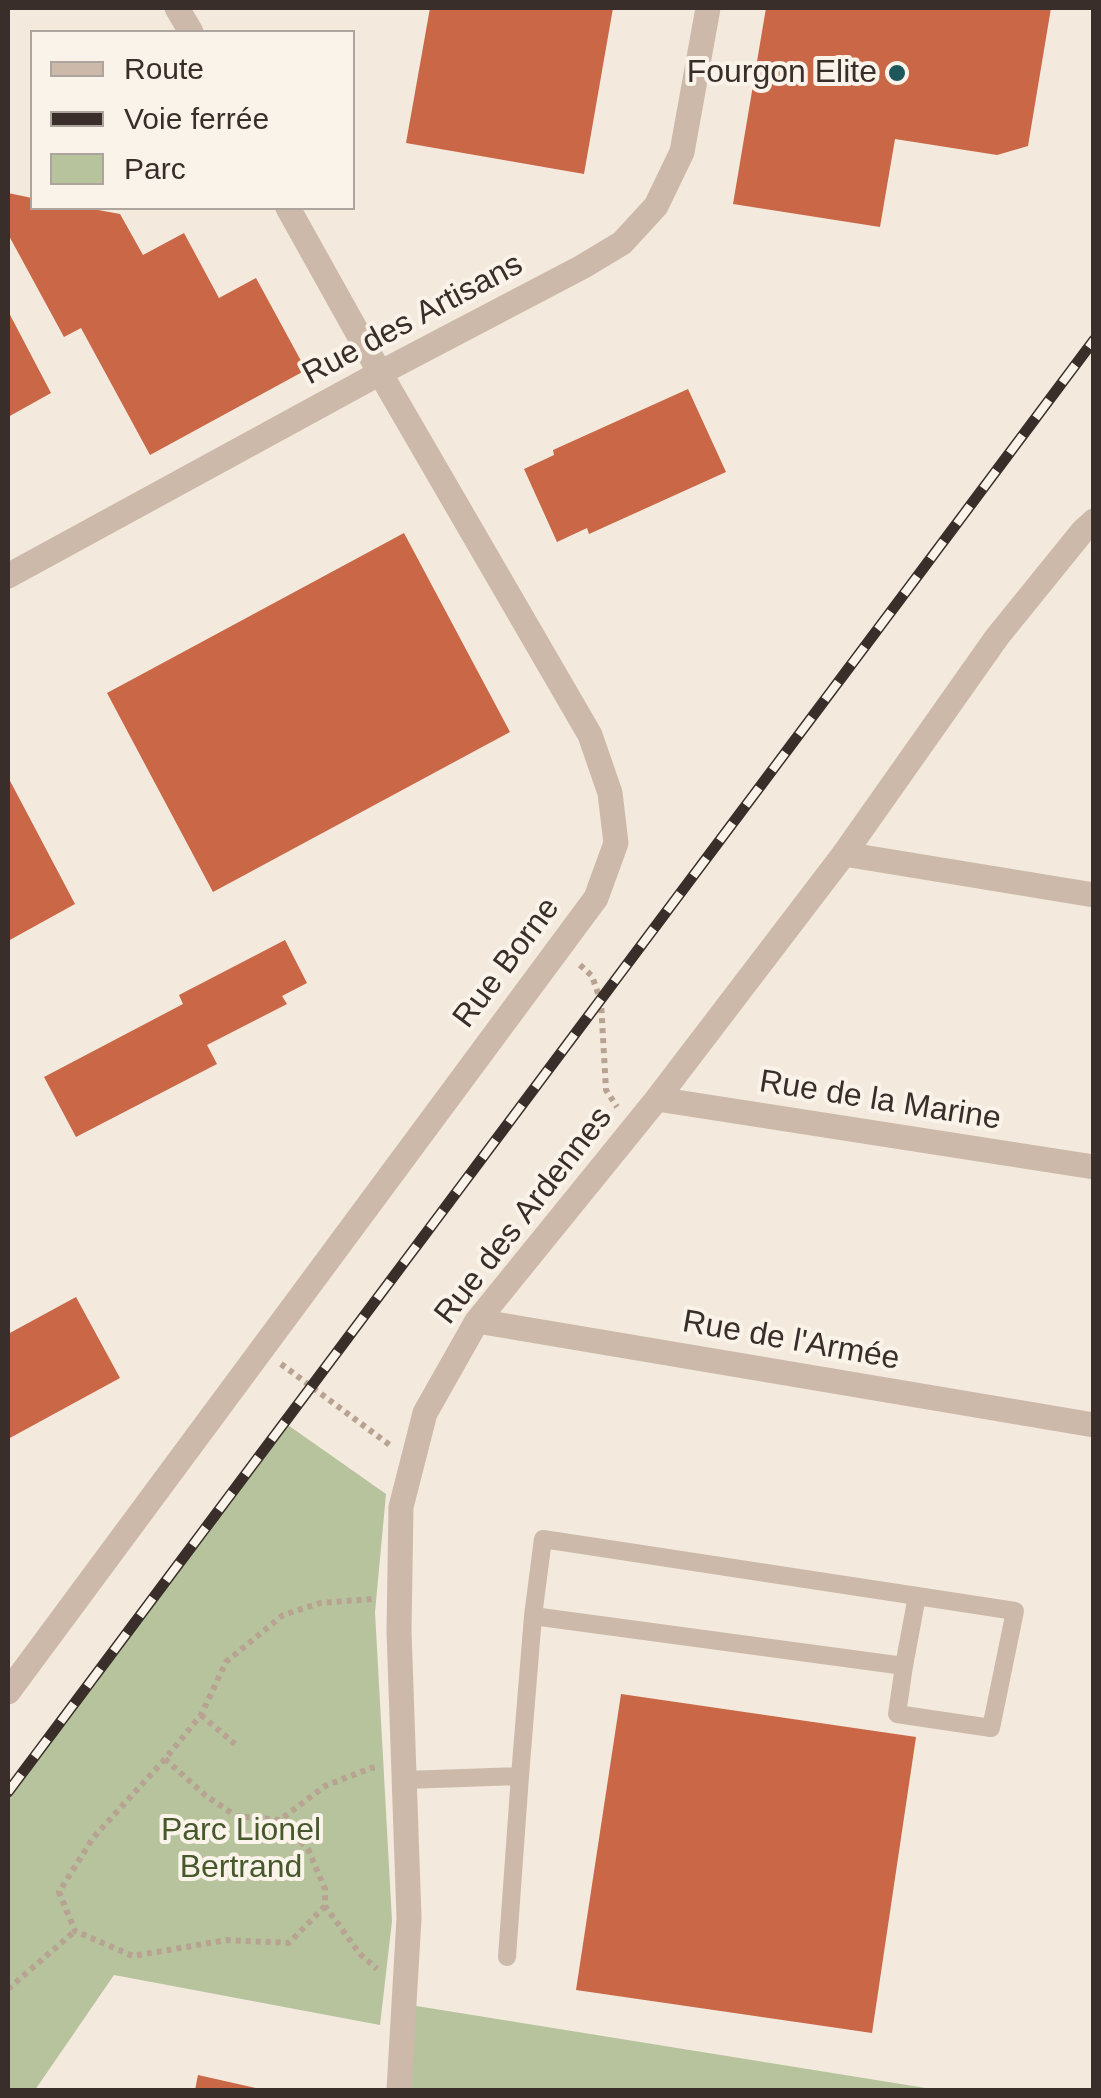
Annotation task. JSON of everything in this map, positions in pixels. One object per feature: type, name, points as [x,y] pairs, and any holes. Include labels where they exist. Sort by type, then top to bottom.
[{"type":"street","points":[[178,8],[190,30]]},
{"type":"street","name":"Rue des Artisans","points":[[8,576],[622,243],[656,206],[682,152],[708,8]]},
{"type":"street","name":"Rue Borne","points":[[8,1692],[596,898],[616,843],[610,793],[590,735],[289,210]]},
{"type":"street","name":"Rue des Ardennes","points":[[399,2090],[409,1918],[398,1594],[401,1507],[425,1413],[477,1321],[657,1098],[844,854],[1018,610],[1094,522]]},
{"type":"street","points":[[844,854],[1094,894]]},
{"type":"street","name":"Rue de la Marine","points":[[657,1098],[1094,1167]]},
{"type":"street","name":"Rue de l'Armée","points":[[477,1321],[1094,1425]]},
{"type":"lane","points":[[507,1957],[533,1616],[543,1539],[917,1596],[1015,1611],[991,1728],[897,1714],[917,1596]]},
{"type":"lane","points":[[533,1616],[904,1666]]},
{"type":"lane","points":[[404,1773],[520,1776]]},
{"type":"path","points":[[561,946],[592,976],[601,1002],[606,1090],[630,1130]]},
{"type":"path","points":[[261,1350],[412,1462]]},
{"type":"path","points":[[325,1906],[289,1942],[227,1940],[133,1956],[76,1931],[59,1892],[93,1838],[201,1715],[226,1662],[283,1615],[320,1603],[398,1594]]},
{"type":"path","points":[[201,1715],[235,1744]]},
{"type":"path","points":[[165,1760],[205,1796],[236,1816],[280,1820],[308,1849],[326,1889],[325,1906],[360,1954],[384,1975],[406,1976]]},
{"type":"path","points":[[280,1820],[325,1786],[371,1768],[404,1773]]},
{"type":"path","points":[[8,1988],[76,1931]]},
{"type":"green space","name":"Parc Lionel Bertrand","points":[[285,1423],[386,1494],[375,1612],[392,1921],[380,2025],[114,1975],[35,2090],[8,2090],[8,1792]]},
{"type":"green space","points":[[404,2004],[938,2090],[395,2090]]},
{"type":"building","points":[[430,8],[613,8],[584,174],[406,143]]},
{"type":"building","name":"Fourgon Elite","points":[[766,8],[1051,8],[1028,146],[997,155],[895,139],[880,227],[733,204]]},
{"type":"building","points":[[8,193],[30,198],[30,210],[98,210],[120,214],[143,255],[184,233],[219,298],[256,278],[306,370],[150,455],[81,328],[64,337],[8,234]]},
{"type":"building","points":[[8,311],[51,393],[8,417]]},
{"type":"building","points":[[688,389],[726,472],[589,534],[587,528],[557,542],[524,469],[554,455],[553,450]]},
{"type":"building","points":[[404,533],[510,732],[213,892],[107,693]]},
{"type":"building","points":[[8,777],[75,904],[8,941]]},
{"type":"building","points":[[285,940],[307,983],[282,996],[287,1004],[207,1045],[217,1064],[76,1137],[44,1077],[183,1004],[179,995]]},
{"type":"building","points":[[76,1297],[120,1378],[8,1439],[8,1334]]},
{"type":"building","points":[[621,1694],[916,1737],[872,2033],[576,1990]]},
{"type":"building","points":[[198,2075],[260,2089],[195,2090]]},
{"type":"railway","points":[[8,1792],[1094,340]]},
{"type":"place","name":"Fourgon Elite","points":[[897,73]]}]
